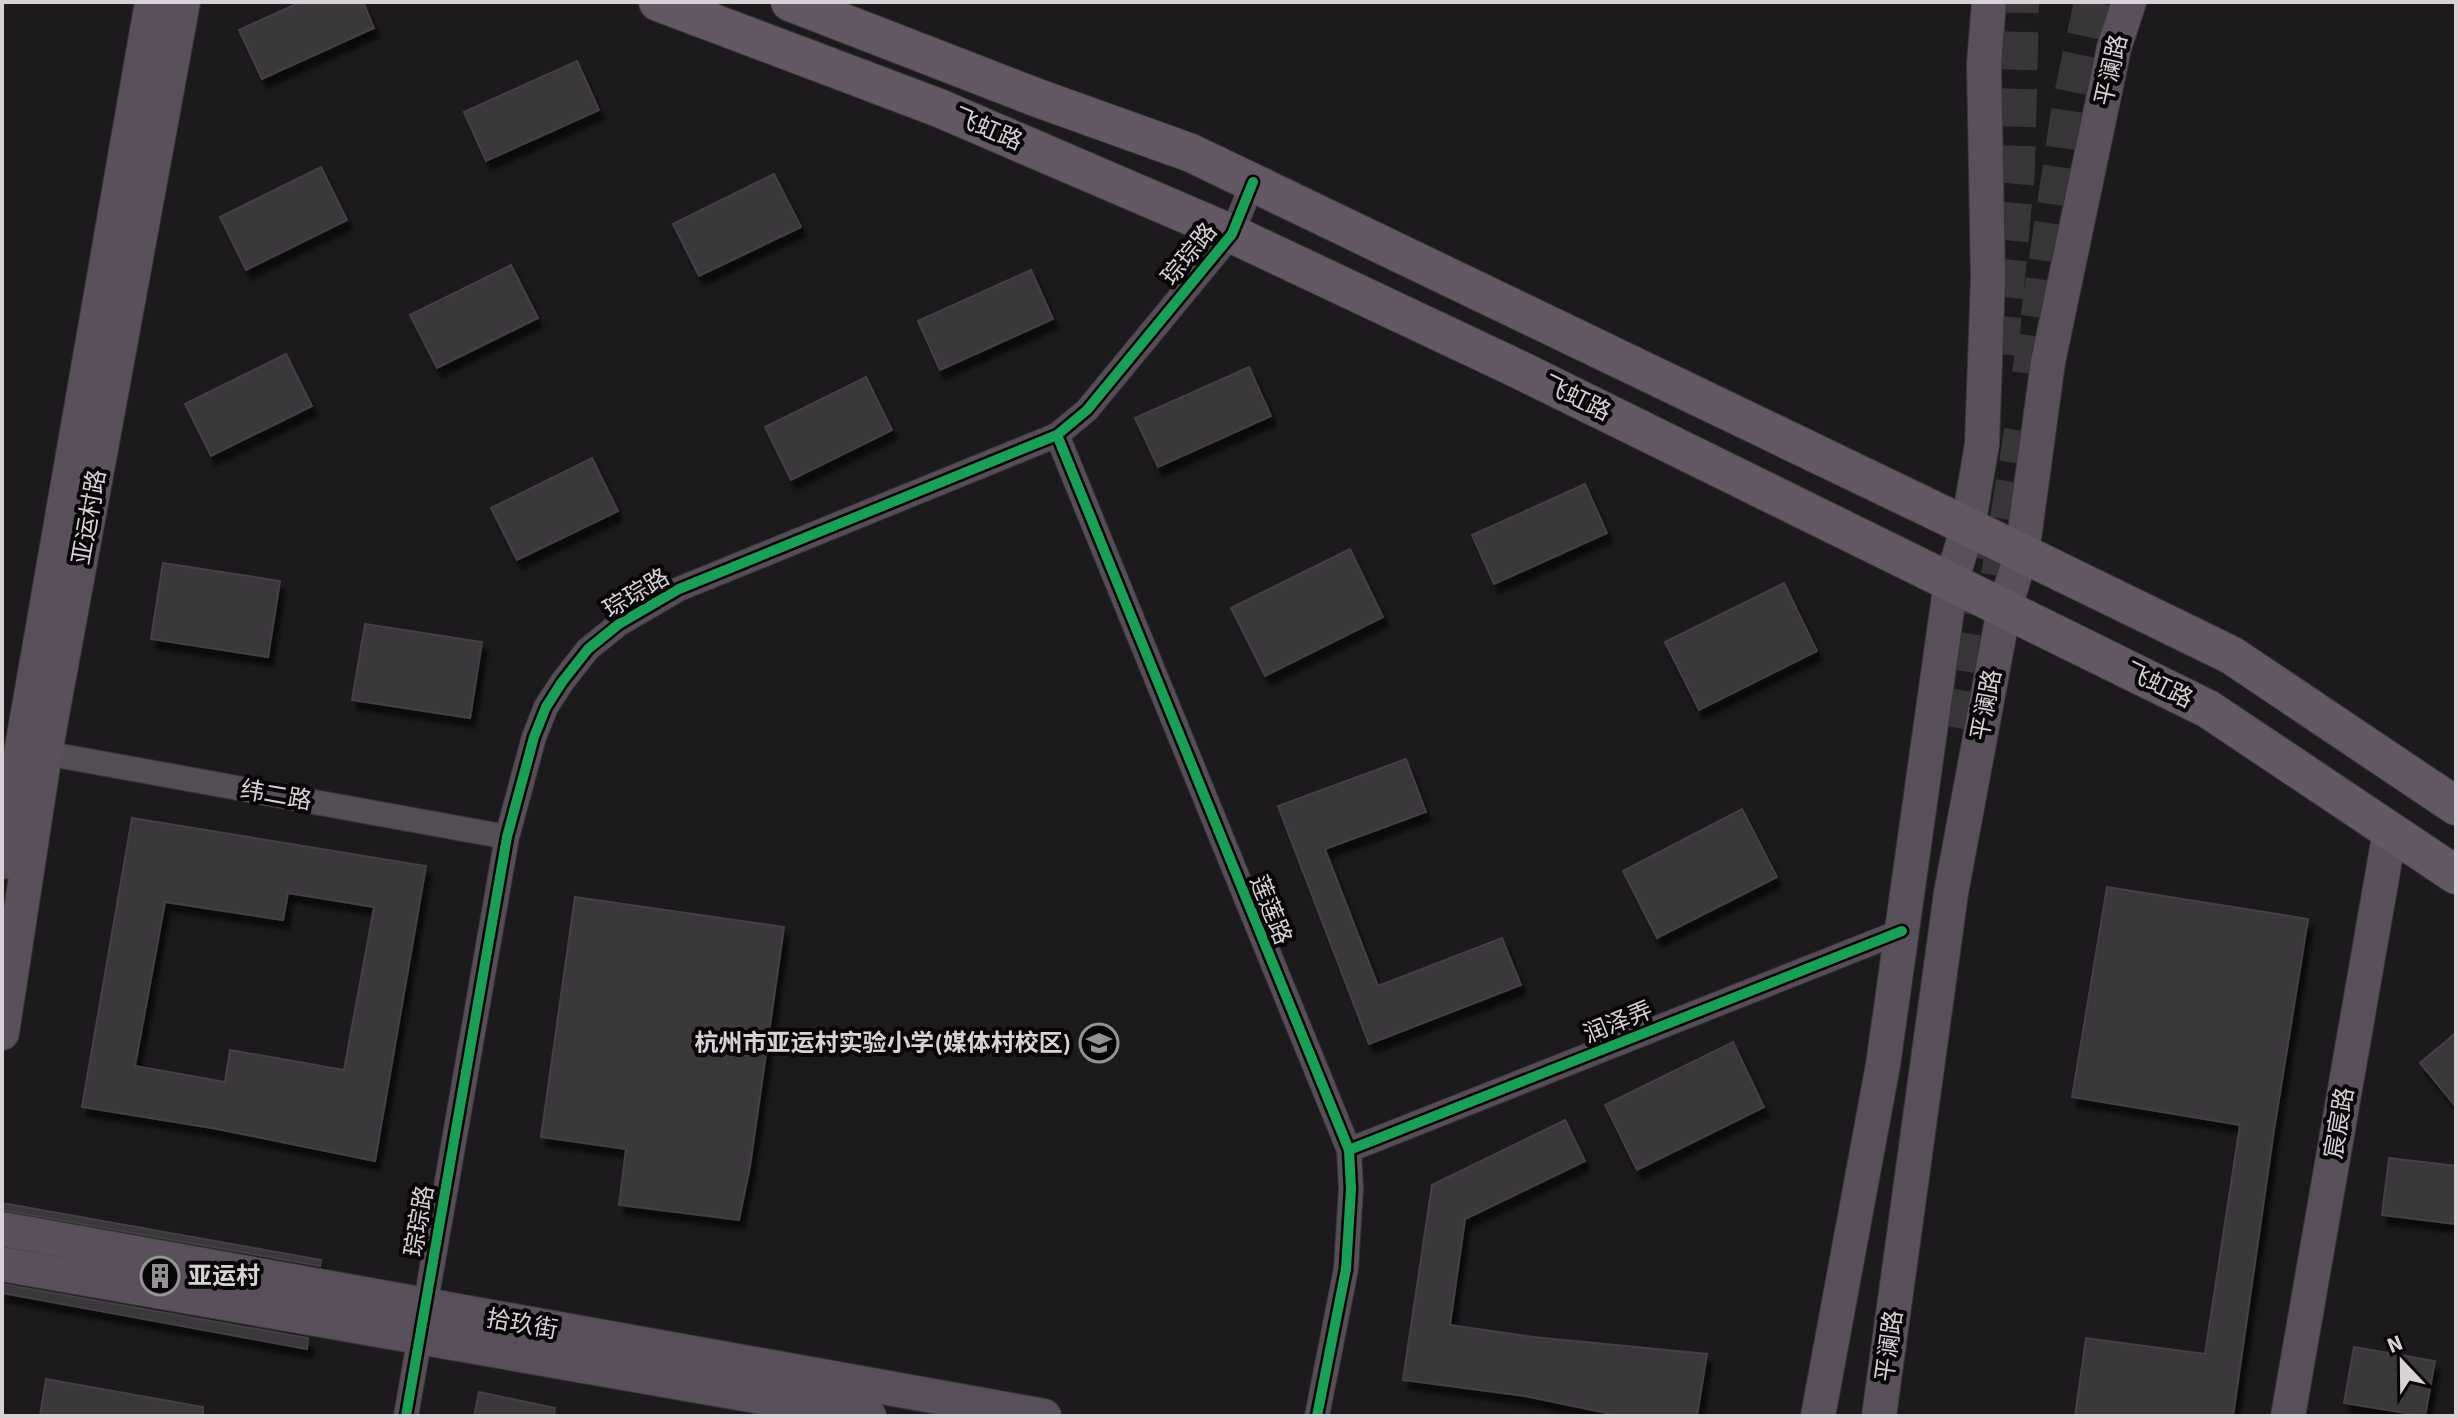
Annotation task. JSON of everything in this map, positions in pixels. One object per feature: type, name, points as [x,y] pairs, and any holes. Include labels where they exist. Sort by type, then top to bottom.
[{"type":"main road","name":"亚运村路","points":[[2,862],[152,2]]},
{"type":"main road","name":"亚运村路","points":[[2,1033],[45,753],[183,2]]},
{"type":"main road","name":"飞虹路","points":[[658,2],[939,108],[1232,234],[1520,370],[2208,709],[2456,875]]},
{"type":"main road","name":"飞虹路","points":[[790,2],[1035,97],[1191,153],[2022,553],[2231,655],[2456,806]]},
{"type":"main road","name":"平澜路","points":[[1818,1416],[1883,1065],[1951,582],[1968,527],[1982,444],[1988,278],[1984,64],[1989,2]]},
{"type":"main road","name":"平澜路","points":[[1879,1416],[1951,893],[2004,609],[2022,553],[2048,362],[2114,48],[2129,2]]},
{"type":"main road","name":"宸宸路","points":[[2288,1416],[2390,831]]},
{"type":"main road","name":"拾玖街","points":[[2,1229],[869,1416]]},
{"type":"main road","name":"拾玖街","points":[[2,1264],[422,1322],[1044,1416]]},
{"type":"street","name":"琮琮路","points":[[406,1416],[507,837],[534,737],[546,707],[588,649],[619,624],[679,589],[1057,435],[1087,410],[1232,234],[1253,182]]},
{"type":"street","name":"莲莲路","points":[[1057,435],[1349,1150],[1351,1189],[1346,1269],[1317,1416]]},
{"type":"street","name":"纬二路","points":[[45,753],[507,837]]},
{"type":"street","name":"润泽弄","points":[[1349,1150],[1902,931]]},
{"type":"building","points":[[301,2],[363,2],[374,28],[262,79],[239,30]]},
{"type":"building","points":[[577,61],[599,110],[486,161],[464,112]]},
{"type":"building","points":[[321,167],[347,220],[246,270],[220,217]]},
{"type":"building","points":[[774,174],[801,227],[699,276],[673,224]]},
{"type":"building","points":[[511,265],[538,318],[437,368],[410,315]]},
{"type":"building","points":[[1031,270],[1053,319],[940,370],[918,321]]},
{"type":"building","points":[[286,354],[312,406],[211,456],[185,404]]},
{"type":"building","points":[[1249,367],[1271,416],[1158,467],[1135,418]]},
{"type":"building","points":[[866,377],[892,430],[791,480],[765,427]]},
{"type":"building","points":[[592,458],[618,511],[517,560],[491,508]]},
{"type":"building","points":[[1585,484],[1607,533],[1494,584],[1472,535]]},
{"type":"building","points":[[1350,549],[1383,617],[1265,676],[1231,608]]},
{"type":"building","points":[[163,563],[280,581],[268,657],[151,639]]},
{"type":"building","points":[[1784,583],[1817,651],[1699,710],[1665,642]]},
{"type":"building","points":[[365,624],[482,642],[470,718],[352,700]]},
{"type":"building","points":[[1406,759],[1426,812],[1325,849],[1378,986],[1502,938],[1521,985],[1369,1044],[1278,806]]},
{"type":"building","points":[[1742,809],[1777,877],[1657,938],[1623,871]]},
{"type":"building","points":[[132,818],[426,866],[375,1161],[212,1128],[82,1107]],"holes":[[[288,893],[374,907],[344,1070],[230,1050],[225,1082],[135,1066],[165,902],[283,920]]]},
{"type":"building","points":[[2107,887],[2308,919],[2233,1416],[2075,1416],[2086,1338],[2205,1354],[2240,1125],[2072,1097]]},
{"type":"building","points":[[575,897],[784,927],[750,1166],[739,1220],[619,1205],[626,1149],[541,1137]]},
{"type":"building","points":[[2456,1033],[2456,1107],[2420,1063]]},
{"type":"building","points":[[1733,1042],[1764,1107],[1637,1170],[1605,1105]]},
{"type":"building","points":[[1565,1120],[1585,1161],[1465,1219],[1450,1325],[1533,1337],[1707,1354],[1697,1416],[1621,1416],[1525,1396],[1403,1380],[1432,1185]]},
{"type":"building","points":[[2389,1158],[2456,1166],[2456,1224],[2382,1215]]},
{"type":"building","points":[[2,1203],[321,1260],[320,1266],[2,1210]]},
{"type":"building","points":[[2,1284],[308,1338],[307,1349],[2,1293]]},
{"type":"building","points":[[2354,1347],[2435,1361],[2425,1416],[2344,1403]]},
{"type":"building","points":[[46,1379],[203,1407],[203,1416],[40,1416]]},
{"type":"building","points":[[479,1392],[555,1408],[554,1416],[474,1416]]},
{"type":"tunnel","points":[[1999,354],[2016,170],[2020,2]]},
{"type":"tunnel","points":[[2031,374],[2071,105],[2093,2]]},
{"type":"tunnel","points":[[2000,576],[2023,431]]},
{"type":"tunnel","points":[[1946,726],[1981,519]]},
{"type":"cycle path","points":[[406,1416],[507,837],[534,737],[546,707],[562,682],[588,649],[619,624],[679,589],[1057,435],[1087,410],[1232,234],[1253,182]]},
{"type":"cycle path","points":[[1057,435],[1349,1150],[1351,1189],[1346,1269],[1317,1416]]},
{"type":"cycle path","points":[[1349,1150],[1902,931]]},
{"type":"place","name":"杭州市亚运村实验小学(媒体村校区)","points":[[1099,1043]]},
{"type":"place","name":"亚运村","points":[[160,1276]]}]
